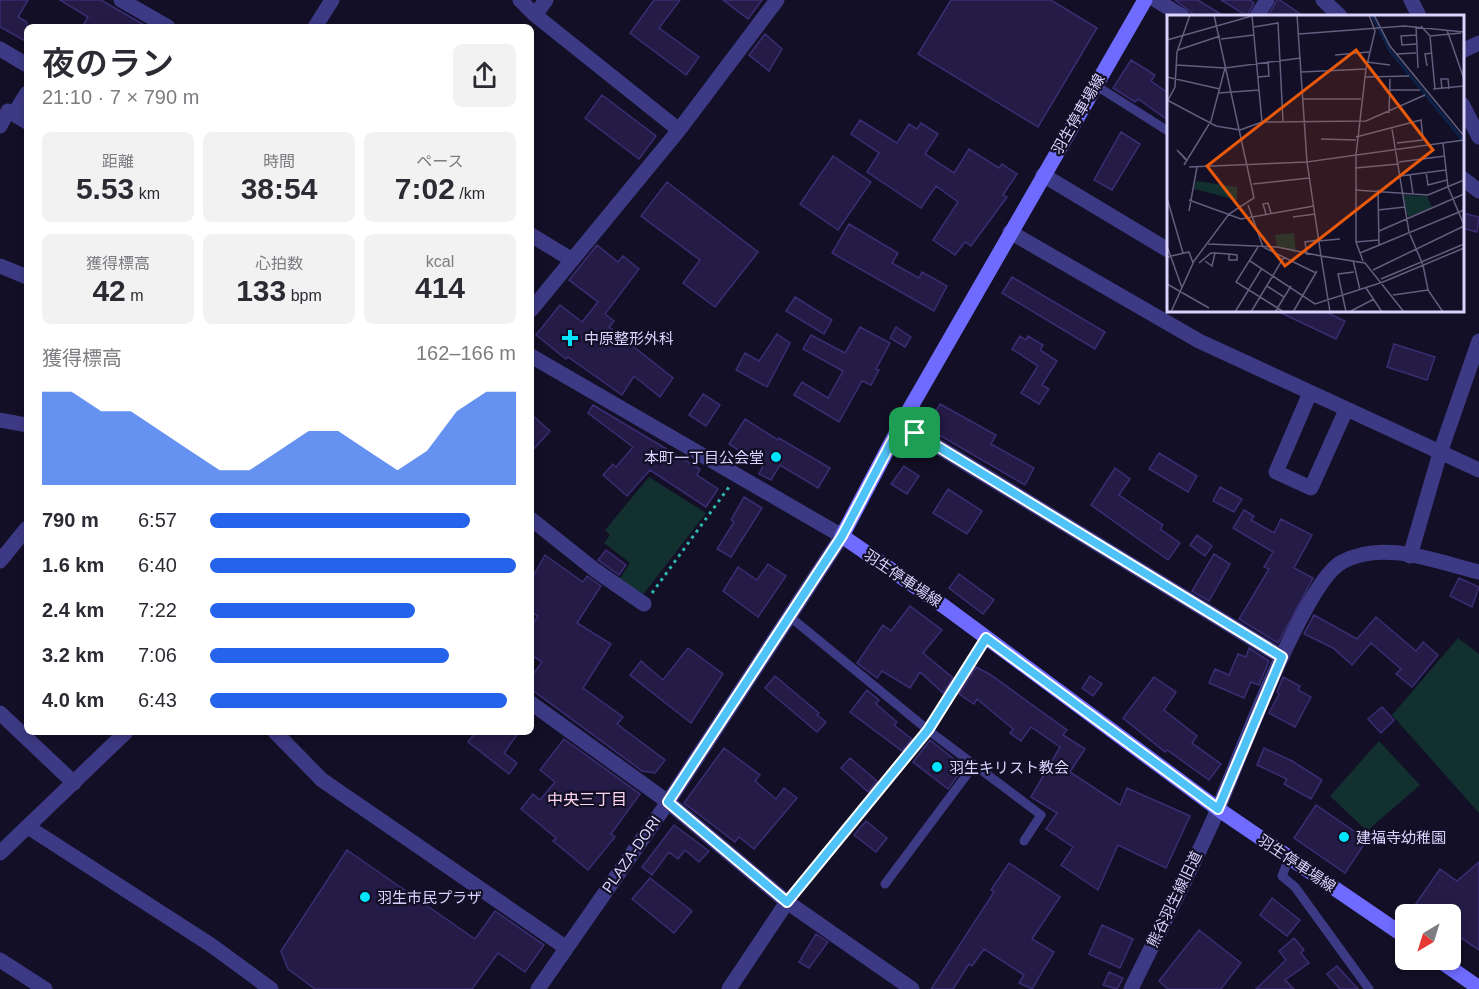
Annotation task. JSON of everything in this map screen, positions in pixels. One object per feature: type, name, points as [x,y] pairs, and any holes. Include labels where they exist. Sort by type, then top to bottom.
[{"type":"main road","name":"羽生停車場線","points":[[1145,0],[901,424],[842,536],[986,638],[1218,809],[1395,930]]},
{"type":"main road","points":[[1453,970],[1479,988]]},
{"type":"street","points":[[121,0],[163,24]]},
{"type":"street","points":[[317,24],[332,0]]},
{"type":"street","points":[[520,0],[535,15],[679,130]]},
{"type":"street","points":[[535,15],[546,0]]},
{"type":"street","points":[[534,306],[679,130],[777,0]]},
{"type":"street","points":[[1156,0],[1180,15]]},
{"type":"street","points":[[1258,15],[1267,0]]},
{"type":"street","points":[[1323,0],[1339,15]]},
{"type":"street","points":[[1411,0],[1418,15]]},
{"type":"street","points":[[1464,50],[1479,43]]},
{"type":"street","points":[[0,49],[24,63]]},
{"type":"street","points":[[1464,108],[1479,137]]},
{"type":"street","points":[[0,126],[8,111],[21,118]]},
{"type":"street","points":[[1043,175],[1167,249]]},
{"type":"street","points":[[1464,180],[1479,191]]},
{"type":"street","points":[[1010,232],[1198,341],[1479,470]]},
{"type":"street","points":[[534,237],[572,260]]},
{"type":"street","points":[[0,266],[24,276]]},
{"type":"street","points":[[1410,556],[1440,453],[1479,341]]},
{"type":"street","points":[[534,358],[842,536]]},
{"type":"street","points":[[1310,393],[1276,472],[1311,488],[1346,410]]},
{"type":"street","points":[[0,420],[24,424]]},
{"type":"street","points":[[901,424],[1282,657]]},
{"type":"street","points":[[534,521],[595,570],[644,604]]},
{"type":"street","points":[[0,561],[24,532]]},
{"type":"street","name":"PLAZA-DORI","points":[[538,989],[565,947],[668,802],[842,536]]},
{"type":"street","name":"熊谷羽生線旧道","points":[[1131,989],[1218,809],[1282,657],[1320,585],[1340,562],[1362,554],[1384,551],[1479,572]]},
{"type":"street","points":[[534,705],[668,802],[787,902],[912,989]]},
{"type":"street","points":[[0,713],[74,783]]},
{"type":"street","points":[[0,853],[123,735]]},
{"type":"street","points":[[278,735],[322,780],[565,947]]},
{"type":"street","points":[[28,827],[211,945],[272,989]]},
{"type":"street","points":[[729,989],[787,902]]},
{"type":"street","points":[[0,960],[45,989]]},
{"type":"lane","points":[[1095,85],[1167,130]]},
{"type":"lane","points":[[789,616],[928,730],[1041,815],[1024,841]]},
{"type":"lane","points":[[787,902],[928,730],[986,638]]},
{"type":"lane","points":[[885,885],[974,765]]},
{"type":"lane","points":[[1289,858],[1282,876],[1295,887],[1367,988]]},
{"type":"path","points":[[644,604],[737,476]]},
{"type":"green space","points":[[649,477],[706,513],[642,596],[620,578],[630,563],[604,543],[610,535],[605,530]]},
{"type":"green space","points":[[1458,638],[1479,654],[1479,813],[1392,715]]},
{"type":"green space","points":[[1379,741],[1420,785],[1367,831],[1330,796]]},
{"type":"building","points":[[0,0],[28,0],[18,17],[27,22],[24,24],[24,40],[0,27]]},
{"type":"building","points":[[60,0],[101,0],[143,24],[84,24],[88,17]]},
{"type":"building","points":[[654,0],[680,0],[659,28],[699,57],[686,75],[630,33]]},
{"type":"building","points":[[723,0],[762,0],[748,19]]},
{"type":"building","points":[[951,0],[1051,0],[1097,28],[1038,127],[918,54]]},
{"type":"building","points":[[1175,0],[1198,0],[1222,15],[1195,15]]},
{"type":"building","points":[[1221,0],[1250,0],[1254,3],[1245,15]]},
{"type":"building","points":[[1277,0],[1280,0],[1302,15],[1269,15]]},
{"type":"building","points":[[765,34],[782,49],[769,71],[749,55]]},
{"type":"building","points":[[1131,60],[1155,75],[1151,81],[1167,92],[1167,119],[1138,99],[1135,102],[1113,88]]},
{"type":"building","points":[[602,95],[656,136],[639,159],[585,118]]},
{"type":"building","points":[[860,120],[897,143],[909,124],[917,129],[921,123],[938,134],[925,154],[954,173],[969,149],[999,168],[1002,164],[1017,174],[1003,195],[1007,197],[971,246],[965,242],[955,255],[933,240],[958,202],[936,186],[921,208],[867,172],[879,153],[851,134]]},
{"type":"building","points":[[1121,132],[1140,144],[1112,190],[1094,180]]},
{"type":"building","points":[[833,156],[871,182],[838,230],[800,204]]},
{"type":"building","points":[[667,182],[758,252],[715,307],[683,283],[700,260],[641,216]]},
{"type":"building","points":[[1464,213],[1479,217],[1477,232],[1464,229]]},
{"type":"building","points":[[849,224],[898,253],[892,263],[919,278],[922,272],[947,286],[934,311],[832,253]]},
{"type":"building","points":[[597,245],[618,262],[623,256],[639,269],[605,314],[614,321],[609,327],[673,378],[660,397],[634,376],[622,395],[568,357],[566,359],[536,335],[560,305],[582,322],[598,302],[569,280]]},
{"type":"building","points":[[1012,277],[1105,332],[1095,349],[1002,293]]},
{"type":"building","points":[[795,297],[832,320],[824,334],[786,311]]},
{"type":"building","points":[[1279,312],[1326,312],[1345,321],[1336,339]]},
{"type":"building","points":[[860,327],[890,343],[876,369],[879,370],[871,385],[862,381],[839,422],[794,395],[802,382],[828,398],[843,371],[803,349],[811,335],[845,353]]},
{"type":"building","points":[[896,327],[911,337],[905,347],[890,338]]},
{"type":"building","points":[[777,334],[790,343],[767,387],[736,370],[745,353],[759,361]]},
{"type":"building","points":[[1020,336],[1026,340],[1028,336],[1043,345],[1040,350],[1057,361],[1042,385],[1049,389],[1039,404],[1021,393],[1038,366],[1012,349]]},
{"type":"building","points":[[1394,344],[1435,357],[1427,380],[1387,367]]},
{"type":"building","points":[[703,394],[720,405],[706,426],[689,415]]},
{"type":"building","points":[[940,404],[996,435],[991,444],[1034,468],[1025,485],[927,428]]},
{"type":"building","points":[[593,405],[700,469],[697,475],[718,489],[706,507],[650,470],[627,496],[603,475],[613,464],[616,467],[633,447],[588,413]]},
{"type":"building","points":[[534,417],[550,431],[534,449]]},
{"type":"building","points":[[745,419],[830,468],[818,488],[780,465],[771,480],[759,474],[763,466],[729,444]]},
{"type":"building","points":[[1159,453],[1197,476],[1188,492],[1149,469]]},
{"type":"building","points":[[904,466],[919,476],[907,494],[891,484]]},
{"type":"building","points":[[1115,468],[1130,479],[1119,495],[1163,525],[1160,529],[1180,543],[1168,560],[1091,505]]},
{"type":"building","points":[[1220,487],[1242,499],[1234,512],[1213,501]]},
{"type":"building","points":[[948,489],[982,511],[967,534],[933,513]]},
{"type":"building","points":[[744,497],[762,508],[731,557],[717,549],[734,522],[731,520]]},
{"type":"building","points":[[1244,510],[1254,516],[1251,520],[1274,533],[1281,519],[1312,535],[1294,568],[1313,578],[1278,643],[1239,619],[1269,569],[1264,567],[1273,552],[1233,528]]},
{"type":"building","points":[[1197,535],[1212,546],[1205,556],[1190,545]]},
{"type":"building","points":[[606,550],[626,565],[619,575],[598,560]]},
{"type":"building","points":[[1214,554],[1230,564],[1209,601],[1192,591]]},
{"type":"building","points":[[545,555],[583,582],[587,576],[601,586],[577,623],[611,644],[583,688],[623,717],[617,724],[665,760],[655,773],[642,771],[534,691],[534,673],[542,662],[534,657],[534,622],[538,616],[534,614],[534,575]]},
{"type":"building","points":[[768,564],[786,576],[758,617],[723,591],[738,567],[757,580]]},
{"type":"building","points":[[959,574],[994,600],[983,614],[949,588]]},
{"type":"building","points":[[1459,578],[1479,587],[1472,607],[1450,596]]},
{"type":"building","points":[[910,606],[942,630],[923,653],[953,678],[943,693],[920,672],[910,688],[882,671],[877,678],[857,663],[883,625],[891,631]]},
{"type":"building","points":[[1314,615],[1357,639],[1376,617],[1416,651],[1423,642],[1438,655],[1412,687],[1396,674],[1401,669],[1371,643],[1352,665],[1333,648],[1304,634]]},
{"type":"building","points":[[688,648],[723,674],[691,723],[630,675],[641,661],[663,680]]},
{"type":"building","points":[[1249,648],[1269,661],[1259,685],[1251,682],[1244,698],[1209,683],[1215,669],[1229,675],[1238,654],[1246,657]]},
{"type":"building","points":[[976,667],[991,675],[1067,730],[1063,735],[1085,749],[1070,772],[1120,805],[1127,788],[1190,816],[1166,868],[1118,845],[1098,890],[1061,865],[1073,847],[1046,829],[1057,813],[1031,797],[1060,747],[1031,727],[1021,741],[1010,733],[1013,729],[977,699],[974,704],[959,694]]},
{"type":"building","points":[[775,676],[819,713],[817,715],[826,722],[817,732],[765,688]]},
{"type":"building","points":[[1090,676],[1102,684],[1093,696],[1082,688]]},
{"type":"building","points":[[1154,677],[1176,692],[1164,710],[1197,736],[1192,743],[1221,764],[1209,780],[1167,750],[1165,752],[1123,718]]},
{"type":"building","points":[[1283,677],[1300,686],[1298,690],[1311,697],[1295,727],[1269,713],[1279,694],[1277,692]]},
{"type":"building","points":[[867,690],[879,700],[876,704],[897,722],[894,725],[912,739],[902,751],[850,712]]},
{"type":"building","points":[[1382,707],[1394,720],[1381,733],[1368,719]]},
{"type":"building","points":[[474,735],[517,735],[504,753],[517,763],[509,774],[468,742]]},
{"type":"building","points":[[564,739],[640,794],[611,834],[615,837],[588,870],[553,841],[556,838],[521,809],[533,794],[540,800],[555,782],[540,770]]},
{"type":"building","points":[[930,740],[964,767],[948,789],[913,762]]},
{"type":"building","points":[[724,748],[760,775],[755,781],[776,799],[784,788],[797,798],[754,849],[739,837],[735,842],[684,803]]},
{"type":"building","points":[[1264,748],[1292,761],[1322,780],[1311,799],[1284,784],[1287,779],[1257,765]]},
{"type":"building","points":[[850,758],[877,781],[868,792],[841,768]]},
{"type":"building","points":[[1316,805],[1367,840],[1345,873],[1294,838]]},
{"type":"building","points":[[866,821],[887,838],[876,852],[854,835]]},
{"type":"building","points":[[674,825],[709,851],[699,862],[685,850],[678,859],[669,852],[652,875],[642,867]]},
{"type":"building","name":"羽生市民プラザ","points":[[347,850],[475,939],[495,911],[544,945],[525,972],[498,953],[472,989],[315,989],[288,969],[281,951]]},
{"type":"building","points":[[1479,862],[1479,950],[1461,938],[1461,904],[1416,904],[1440,869],[1457,881]]},
{"type":"building","points":[[1009,863],[1060,897],[1032,939],[1054,952],[1032,989],[1019,983],[1024,975],[984,949],[972,966],[969,964],[953,989],[931,989],[994,892],[991,890]]},
{"type":"building","points":[[650,878],[692,911],[674,933],[632,899]]},
{"type":"building","points":[[1272,898],[1300,920],[1287,936],[1260,915]]},
{"type":"building","points":[[1102,925],[1133,939],[1120,968],[1089,954]]},
{"type":"building","points":[[1199,930],[1241,963],[1221,989],[1168,989],[1159,981]]},
{"type":"building","points":[[816,934],[828,942],[809,968],[799,962]]},
{"type":"building","points":[[1294,938],[1304,950],[1301,953],[1309,963],[1285,980],[1294,989],[1256,989],[1286,960],[1279,951]]},
{"type":"building","points":[[1337,966],[1358,989],[1340,989],[1327,974]]},
{"type":"building","points":[[1109,972],[1123,978],[1117,989],[1103,985]]},
{"type":"place","name":"中原整形外科","points":[[570,338]]},
{"type":"place","name":"本町一丁目公会堂","points":[[776,457]]},
{"type":"place","name":"羽生キリスト教会","points":[[937,767]]},
{"type":"place","name":"建福寺幼稚園","points":[[1344,837]]},
{"type":"place","name":"羽生市民プラザ","points":[[365,897]]},
{"type":"district","name":"中央三丁目","points":[[587,799]]},
{"type":"route","points":[[901,424],[915,433],[1282,657],[1218,809],[986,638],[928,730],[787,902],[668,802],[842,536],[901,424]]}]
